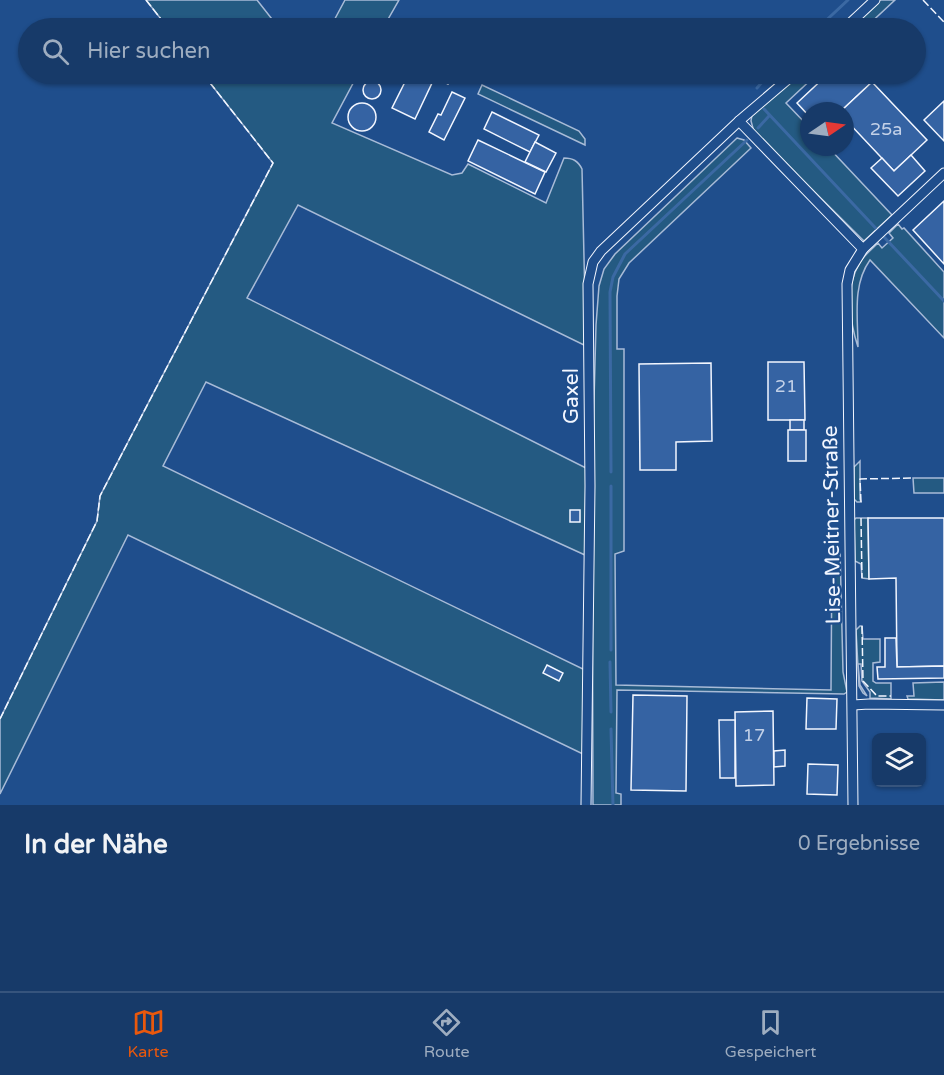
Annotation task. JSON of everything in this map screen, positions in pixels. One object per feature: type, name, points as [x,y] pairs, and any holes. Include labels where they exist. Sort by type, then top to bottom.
[{"type":"street","points":[[855,18],[875,0]]},
{"type":"street","name":"Gaxel","points":[[586,805],[590,486],[588,284],[593,262],[601,251],[739,121],[782,84]]},
{"type":"street","points":[[739,121],[863,249]]},
{"type":"street","name":"Lise-Meitner-Straße","points":[[854,805],[846,298],[850,270],[863,249],[944,172]]},
{"type":"street","points":[[853,705],[944,705]]},
{"type":"shaded area","points":[[146,0],[257,0],[271,18],[160,18]]},
{"type":"shaded area","points":[[345,0],[399,0],[389,18],[335,18]]},
{"type":"shaded area","points":[[880,0],[895,0],[876,18],[861,18]]},
{"type":"shaded area","points":[[211,84],[353,84],[332,123],[452,175],[462,173],[468,164],[546,203],[564,158],[575,160],[582,169],[586,346],[298,205],[247,298],[586,468],[585,555],[206,382],[163,466],[585,670],[585,755],[128,535],[0,794],[0,719],[97,521],[100,496],[273,163]]},
{"type":"shaded area","points":[[788,84],[806,84],[786,103],[800,118],[800,156],[836,156],[892,215],[864,241],[754,132],[752,115]]},
{"type":"shaded area","points":[[482,85],[579,131],[585,139],[585,145],[478,94]]},
{"type":"shaded area","points":[[737,138],[744,140],[751,148],[629,263],[619,279],[617,349],[624,349],[624,551],[615,554],[616,685],[831,690],[832,549],[840,549],[843,672],[847,692],[844,694],[617,690],[616,793],[621,794],[621,805],[593,805],[592,476],[599,286],[604,269],[615,254]]},
{"type":"shaded area","points":[[898,224],[944,272],[944,338],[870,260],[864,270],[858,291],[858,347],[850,305],[855,273],[863,258],[878,243],[882,248],[893,238],[889,233]]},
{"type":"shaded area","points":[[860,461],[861,502],[857,502],[854,499],[854,467]]},
{"type":"shaded area","points":[[913,478],[944,478],[944,493],[914,493]]},
{"type":"shaded area","points":[[868,518],[869,579],[862,578],[861,564],[855,561],[854,520]]},
{"type":"shaded area","points":[[862,626],[863,639],[880,639],[880,662],[873,663],[873,681],[891,683],[891,699],[870,698],[870,692],[862,681],[861,664],[858,664],[860,685],[867,696],[859,686],[856,630]]},
{"type":"shaded area","points":[[944,682],[944,700],[908,699],[907,696],[914,696],[913,683]]},
{"type":"building","points":[[364,84],[380,84],[381,94],[376,99],[368,99],[363,94]]},
{"type":"building","points":[[404,84],[432,84],[415,119],[392,108]]},
{"type":"building","points":[[817,84],[870,84],[851,102],[800,102],[800,106],[797,103]]},
{"type":"building","points":[[870,84],[874,84],[927,140],[894,171],[854,129],[854,102],[851,102]]},
{"type":"building","points":[[452,92],[465,98],[444,140],[429,132],[438,114],[441,115]]},
{"type":"building","points":[[944,101],[944,141],[924,120]]},
{"type":"building","points":[[362,103],[372,107],[376,117],[372,127],[362,131],[352,127],[348,117],[352,107]]},
{"type":"building","points":[[492,112],[539,135],[530,152],[484,129]]},
{"type":"building","points":[[478,140],[545,172],[535,194],[468,161]]},
{"type":"building","points":[[535,142],[556,153],[546,172],[525,162]]},
{"type":"building","points":[[911,155],[925,171],[898,196],[871,168],[882,158],[894,171]]},
{"type":"building","points":[[944,201],[944,264],[913,230]]},
{"type":"building","points":[[768,362],[804,362],[805,420],[768,420]]},
{"type":"building","points":[[711,363],[712,441],[676,442],[676,470],[640,470],[639,364]]},
{"type":"building","points":[[790,420],[804,420],[804,430],[790,430]]},
{"type":"building","points":[[788,430],[806,430],[806,461],[788,461]]},
{"type":"building","points":[[570,510],[580,510],[580,522],[570,522]]},
{"type":"building","points":[[868,518],[944,518],[944,666],[897,667],[896,578],[869,579]]},
{"type":"building","points":[[885,638],[896,638],[897,667],[944,666],[944,678],[878,679],[877,667],[885,667]]},
{"type":"building","points":[[547,665],[563,673],[559,681],[543,673]]},
{"type":"building","points":[[633,695],[687,696],[686,791],[631,790]]},
{"type":"building","points":[[807,698],[837,699],[836,729],[806,729]]},
{"type":"building","points":[[773,711],[774,785],[736,786],[735,712]]},
{"type":"building","points":[[719,720],[735,720],[735,778],[720,778]]},
{"type":"building","points":[[785,750],[785,766],[774,767],[774,751]]},
{"type":"building","points":[[808,764],[838,765],[837,795],[807,794]]},
{"type":"waterway","points":[[829,18],[848,0]]},
{"type":"waterway","points":[[757,88],[760,84]]},
{"type":"waterway","points":[[764,109],[944,301]]},
{"type":"waterway","points":[[758,128],[769,116]]},
{"type":"waterway","points":[[611,472],[610,292],[613,277],[625,254],[747,140]]},
{"type":"waterway","points":[[611,486],[611,650]]},
{"type":"waterway","points":[[610,662],[611,712]]},
{"type":"waterway","points":[[611,729],[613,805]]},
{"type":"fence","points":[[146,0],[160,18]]},
{"type":"fence","points":[[923,0],[944,22]]},
{"type":"fence","points":[[0,719],[97,521],[100,496],[273,163],[211,84]]},
{"type":"fence","points":[[861,502],[860,479],[913,478]]},
{"type":"fence","points":[[861,518],[862,578]]},
{"type":"fence","points":[[862,626],[863,681],[877,696],[891,696]]}]
